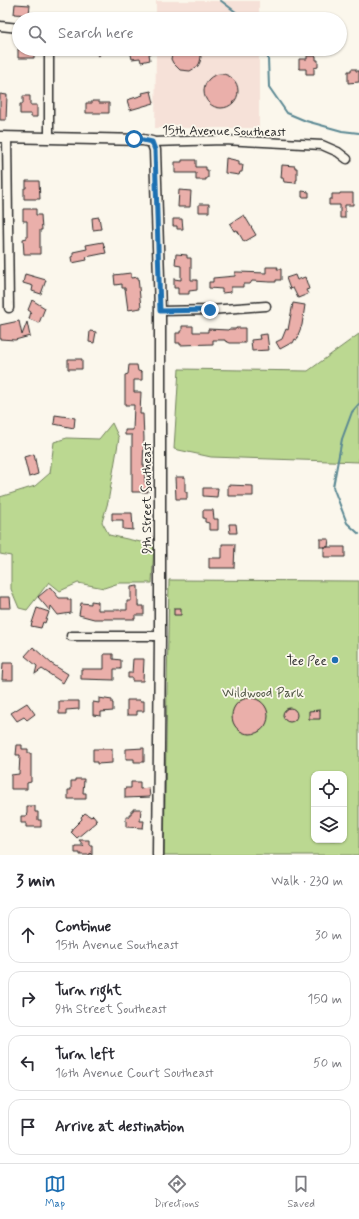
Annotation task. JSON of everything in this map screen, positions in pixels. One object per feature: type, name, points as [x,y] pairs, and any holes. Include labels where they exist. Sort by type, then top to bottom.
[{"type":"street","points":[[0,26],[12,27]]},
{"type":"street","points":[[49,56],[49,137]]},
{"type":"street","points":[[4,137],[9,308]]},
{"type":"street","name":"15th Avenue Southeast","points":[[4,137],[143,140],[152,142],[224,140],[322,145],[338,152],[347,159]]},
{"type":"street","name":"9th Street Southeast","points":[[152,142],[155,150],[160,311],[158,855]]},
{"type":"street","points":[[160,311],[210,310],[266,306]]},
{"type":"street","points":[[71,636],[160,636]]},
{"type":"shaded area","points":[[156,1],[259,1],[259,12],[156,12]]},
{"type":"shaded area","points":[[156,56],[259,56],[259,128],[155,128]]},
{"type":"green space","points":[[359,334],[359,462],[211,457],[174,449],[179,369],[308,371]]},
{"type":"green space","points":[[112,423],[119,438],[108,502],[102,522],[109,535],[154,545],[152,583],[119,583],[104,588],[78,583],[60,591],[49,582],[27,610],[19,608],[11,589],[11,556],[0,554],[0,497],[35,486],[50,473],[54,442],[67,438],[99,439]]},
{"type":"green space","name":"Wildwood Park","points":[[169,580],[359,581],[359,855],[164,855]]},
{"type":"building","points":[[15,4],[30,5],[29,12],[14,12]]},
{"type":"building","points":[[18,56],[34,56],[34,58],[18,58]]},
{"type":"building","points":[[131,56],[149,56],[150,60],[141,62],[140,58],[132,59]]},
{"type":"building","points":[[172,56],[201,57],[198,66],[190,71],[180,70],[171,59]]},
{"type":"building","points":[[307,56],[316,56],[316,60],[318,60],[318,67],[314,68],[314,74],[306,74],[306,69],[299,69],[299,59],[307,59]]},
{"type":"building","points":[[351,69],[356,69],[356,71],[359,71],[359,82],[348,83],[348,71],[351,71]]},
{"type":"building","points":[[218,74],[224,74],[228,75],[235,81],[238,91],[237,98],[231,105],[224,108],[218,108],[214,107],[207,101],[204,94],[204,88],[205,84],[211,77]]},
{"type":"building","points":[[151,91],[154,103],[130,110],[127,100],[143,95],[142,93]]},
{"type":"building","points":[[0,94],[7,95],[6,120],[0,120]]},
{"type":"building","points":[[23,96],[30,96],[30,105],[37,105],[37,117],[31,117],[31,114],[20,114],[20,104],[23,104]]},
{"type":"building","points":[[92,101],[109,103],[109,113],[86,113],[86,103],[92,103]]},
{"type":"building","points":[[226,158],[239,161],[239,165],[243,165],[242,172],[240,172],[239,175],[225,173]]},
{"type":"building","points":[[182,160],[196,160],[196,167],[206,167],[206,170],[208,170],[208,178],[206,178],[206,180],[196,180],[196,173],[175,173],[175,162],[182,162]]},
{"type":"building","points":[[282,165],[295,166],[295,168],[297,168],[296,183],[284,182],[283,178],[281,178]]},
{"type":"building","points":[[26,181],[39,181],[40,199],[24,199],[24,188],[26,188]]},
{"type":"building","points":[[179,190],[191,191],[190,207],[178,207]]},
{"type":"building","points":[[302,191],[309,192],[309,197],[302,197]]},
{"type":"building","points":[[353,193],[353,205],[345,205],[345,218],[340,218],[340,205],[329,205],[329,199],[332,199],[332,194]]},
{"type":"building","points":[[199,204],[209,204],[209,212],[199,212]]},
{"type":"building","points":[[23,209],[36,209],[36,215],[41,215],[42,230],[40,230],[40,254],[24,254],[23,239],[27,238],[27,221],[23,221]]},
{"type":"building","points":[[244,215],[256,235],[244,242],[237,230],[234,231],[230,224]]},
{"type":"building","points":[[99,217],[101,229],[93,230],[92,218]]},
{"type":"building","points":[[173,219],[182,219],[183,229],[177,229],[177,226],[173,226]]},
{"type":"building","points":[[103,242],[106,253],[86,257],[87,260],[72,263],[71,257],[73,256],[73,252],[87,249],[86,245]]},
{"type":"building","points":[[176,254],[187,255],[187,258],[191,258],[191,280],[197,280],[197,290],[189,291],[189,294],[178,294],[178,288],[174,288],[174,279],[181,280],[181,266],[175,265]]},
{"type":"building","points":[[266,267],[278,267],[277,269],[281,269],[281,280],[276,280],[276,282],[252,281],[250,284],[243,284],[243,287],[231,287],[231,292],[222,293],[222,289],[209,288],[209,282],[213,282],[213,278],[235,276],[235,272],[266,273]]},
{"type":"building","points":[[131,273],[131,278],[138,277],[141,308],[128,310],[125,288],[122,288],[122,284],[115,285],[114,275]]},
{"type":"building","points":[[25,274],[46,280],[41,294],[32,291],[33,286],[23,283]]},
{"type":"building","points":[[295,275],[297,280],[305,277],[309,289],[306,290],[308,294],[298,298],[293,288],[290,289],[286,278]]},
{"type":"building","points":[[32,300],[45,308],[39,323],[29,319],[31,312],[28,310]]},
{"type":"building","points":[[293,303],[305,305],[302,325],[297,340],[295,339],[293,343],[280,349],[276,342],[282,339],[286,329],[288,330]]},
{"type":"building","points":[[19,321],[22,335],[27,322],[30,336],[15,340],[0,339],[0,325]]},
{"type":"building","points":[[182,326],[193,326],[193,332],[208,332],[208,329],[228,330],[245,328],[245,343],[230,343],[225,340],[213,340],[213,344],[180,345],[180,343],[176,343],[176,333],[180,333],[180,331],[182,331]]},
{"type":"building","points":[[90,331],[96,332],[94,343],[89,342]]},
{"type":"building","points":[[267,334],[269,350],[252,351],[251,340],[260,339],[259,335]]},
{"type":"building","points":[[68,359],[82,359],[82,369],[68,369]]},
{"type":"building","points":[[129,365],[137,365],[138,371],[142,372],[142,380],[134,380],[134,392],[141,392],[140,414],[143,414],[144,439],[143,465],[145,483],[147,483],[148,492],[132,492],[132,435],[125,435],[125,430],[133,430],[134,405],[125,405],[125,375],[128,374]]},
{"type":"building","points":[[55,415],[75,418],[74,428],[54,424]]},
{"type":"building","points":[[34,454],[38,474],[29,477],[24,457]]},
{"type":"building","points":[[175,477],[185,477],[185,492],[187,492],[187,499],[176,499]]},
{"type":"building","points":[[228,485],[253,486],[253,496],[228,496]]},
{"type":"building","points":[[203,488],[218,488],[217,497],[203,496]]},
{"type":"building","points":[[203,510],[213,510],[214,519],[218,519],[218,530],[209,530],[209,523],[205,522],[205,518],[203,518]]},
{"type":"building","points":[[112,513],[132,513],[133,530],[123,529],[123,520],[112,520]]},
{"type":"building","points":[[229,524],[236,524],[237,533],[230,533]]},
{"type":"building","points":[[320,539],[329,539],[328,547],[320,547]]},
{"type":"building","points":[[222,544],[235,544],[234,568],[209,568],[209,558],[222,558]]},
{"type":"building","points":[[324,547],[345,547],[345,557],[324,557]]},
{"type":"building","points":[[138,586],[138,606],[144,606],[144,615],[135,615],[135,619],[94,619],[79,615],[81,603],[91,604],[91,601],[98,602],[98,610],[127,610],[127,601],[131,601],[131,587]]},
{"type":"building","points":[[50,587],[59,598],[68,598],[68,600],[71,600],[71,613],[58,615],[51,606],[50,611],[38,597]]},
{"type":"building","points":[[0,597],[10,597],[11,608],[0,608]]},
{"type":"building","points":[[37,608],[49,612],[45,623],[43,622],[41,628],[31,626]]},
{"type":"building","points":[[174,608],[181,608],[181,615],[174,615]]},
{"type":"building","points":[[33,647],[52,664],[68,674],[63,683],[42,669],[35,674],[37,666],[25,656]]},
{"type":"building","points":[[104,654],[113,654],[113,659],[121,660],[121,669],[114,669],[114,680],[81,679],[81,669],[104,669]]},
{"type":"building","points":[[133,659],[144,659],[143,681],[132,681],[132,678],[128,678],[128,673],[132,673]]},
{"type":"building","points":[[3,663],[13,663],[13,680],[2,680]]},
{"type":"building","points":[[99,698],[112,700],[113,711],[101,712],[101,716],[93,715],[93,702],[99,703]]},
{"type":"building","points":[[250,698],[263,703],[268,716],[263,729],[250,734],[237,729],[232,716],[237,703]]},
{"type":"building","points":[[127,700],[144,701],[144,711],[137,711],[137,715],[127,715]]},
{"type":"building","points":[[59,701],[79,701],[79,709],[66,710],[66,714],[59,714]]},
{"type":"building","points":[[27,703],[35,714],[27,720],[24,717],[17,721],[11,713]]},
{"type":"building","points":[[287,708],[293,708],[297,712],[297,718],[293,722],[287,722],[283,718],[283,712]]},
{"type":"building","points":[[320,710],[320,719],[309,719],[309,711]]},
{"type":"building","points":[[17,745],[22,745],[22,749],[28,749],[28,753],[31,753],[31,782],[27,783],[27,789],[11,789],[11,775],[19,774],[20,755],[16,755]]},
{"type":"building","points":[[144,748],[144,762],[134,762],[134,759],[126,759],[126,749]]},
{"type":"building","points":[[93,749],[112,749],[112,763],[97,764],[97,762],[93,762]]},
{"type":"building","points":[[75,779],[84,779],[83,793],[86,793],[86,799],[68,799],[68,790],[71,790],[71,781],[75,781]]},
{"type":"building","points":[[131,782],[140,782],[140,789],[149,788],[150,797],[125,798],[125,788],[131,788]]},
{"type":"building","points":[[27,806],[35,806],[35,812],[38,812],[38,820],[41,820],[41,827],[26,827],[26,823],[21,823],[21,816],[26,816]]},
{"type":"building","points":[[133,809],[141,809],[140,821],[144,821],[143,828],[126,827],[126,817],[129,817],[129,814],[131,814]]},
{"type":"building","points":[[85,813],[91,817],[93,815],[97,820],[77,838],[71,832]]},
{"type":"building","points":[[79,840],[89,840],[89,845],[92,845],[92,855],[90,853],[90,855],[80,855],[80,853],[75,853],[75,846],[84,846]]},
{"type":"waterway","points":[[220,0],[236,12]]},
{"type":"waterway","points":[[267,56],[269,87],[287,113],[306,121],[342,131],[359,133]]},
{"type":"waterway","points":[[359,404],[352,412],[342,439],[333,487],[347,523],[359,534]]},
{"type":"place","name":"Tee Pee","points":[[335,660]]},
{"type":"route","points":[[134,139],[152,142],[155,150],[160,311],[210,310]]}]
